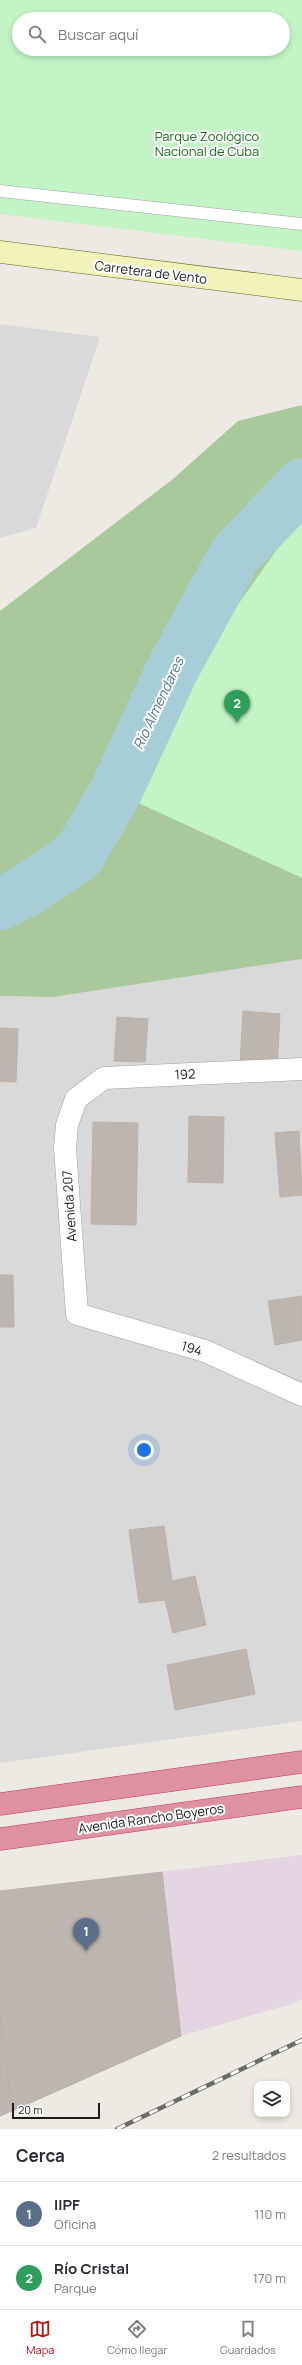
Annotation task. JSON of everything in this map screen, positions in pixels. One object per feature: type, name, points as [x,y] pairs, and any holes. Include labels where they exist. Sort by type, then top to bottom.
[{"type":"highway","points":[[0,1804],[302,1762]]},
{"type":"highway","name":"Avenida Rancho Boyeros","points":[[0,1839],[302,1797]]},
{"type":"street","name":"Carretera de Vento","points":[[0,252],[302,290]]},
{"type":"street","name":"192","points":[[76,1099],[104,1078],[302,1069]]},
{"type":"street","name":"Avenida 207","points":[[76,1099],[67,1126],[65,1148],[77,1314]]},
{"type":"street","name":"194","points":[[77,1314],[205,1351],[302,1395]]},
{"type":"lane","points":[[0,191],[302,224]]},
{"type":"shaded area","points":[[0,324],[100,337],[36,528],[0,538]]},
{"type":"shaded area","points":[[302,959],[302,1721],[0,1763],[0,996],[53,997]]},
{"type":"shaded area","points":[[302,1855],[302,1999],[291,2004],[181,2036],[0,2116],[0,1891]]},
{"type":"green space","name":"Parque Zoológico Nacional de Cuba","points":[[0,0],[302,0],[302,251],[0,214]]},
{"type":"green space","points":[[302,405],[302,959],[53,997],[0,996],[0,611],[173,479],[238,421]]},
{"type":"green space","points":[[302,520],[302,878],[134,801],[210,644],[297,521]]},
{"type":"building","points":[[243,1011],[280,1014],[277,1068],[240,1066]]},
{"type":"building","points":[[117,1017],[148,1019],[145,1062],[114,1061]]},
{"type":"building","points":[[0,1028],[18,1029],[16,1082],[0,1081]]},
{"type":"building","points":[[189,1116],[224,1117],[223,1183],[188,1182]]},
{"type":"building","points":[[93,1122],[138,1123],[136,1225],[91,1224]]},
{"type":"building","points":[[299,1131],[302,1195],[280,1197],[275,1133]]},
{"type":"building","points":[[0,1275],[13,1275],[14,1327],[0,1327]]},
{"type":"building","points":[[302,1296],[302,1340],[275,1345],[268,1301]]},
{"type":"building","points":[[164,1526],[172,1581],[195,1576],[206,1625],[173,1633],[165,1600],[139,1603],[129,1530]]},
{"type":"building","points":[[246,1649],[255,1694],[175,1710],[167,1665]]},
{"type":"building","points":[[162,1872],[181,2036],[12,2111],[0,2011],[0,1891]]},
{"type":"building","points":[[0,2011],[12,2111],[0,2116]]},
{"type":"waterway","name":"Río Almendares","points":[[0,904],[26,891],[79,855],[116,791],[172,670],[235,555],[302,485]]},
{"type":"railway","points":[[117,2129],[302,2040]]},
{"type":"place","name":"Río Cristal","points":[[237,723]]},
{"type":"place","name":"IIPF","points":[[86,1951]]}]
